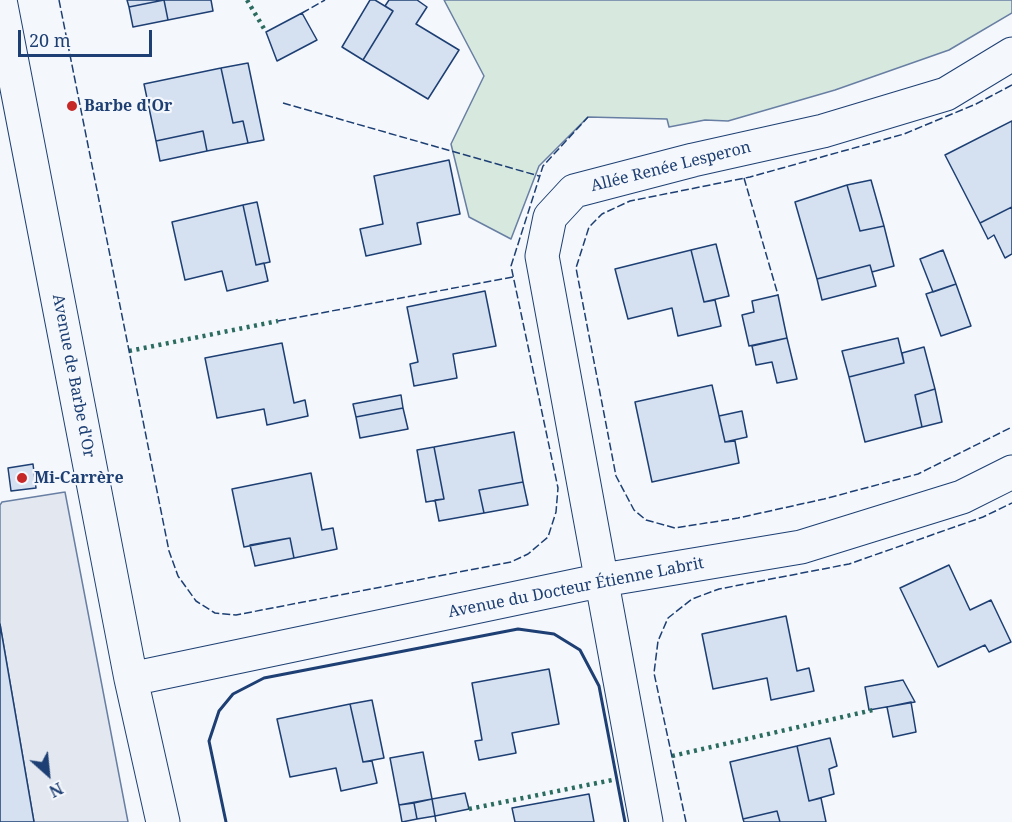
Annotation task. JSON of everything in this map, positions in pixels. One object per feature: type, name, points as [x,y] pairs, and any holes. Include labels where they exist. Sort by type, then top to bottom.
[{"type":"street","name":"Avenue de Barbe d'Or","points":[[0,0],[131,679],[163,822]]},
{"type":"street","name":"Allée Renée Lesperon","points":[[646,822],[542,256],[550,217],[574,191],[693,160],[823,131],[946,94],[1012,54]]},
{"type":"street","name":"Avenue du Docteur Étienne Labrit","points":[[131,679],[603,580],[801,547],[962,497],[1012,472]]},
{"type":"shaded area","points":[[444,0],[1012,0],[1012,13],[949,50],[835,90],[728,121],[705,120],[669,127],[667,119],[588,117],[539,166],[511,239],[469,217],[451,144],[484,76]]},
{"type":"shaded area","points":[[65,492],[128,822],[34,822],[0,624],[0,505],[2,502]]},
{"type":"building","points":[[127,0],[164,0],[129,7]]},
{"type":"building","points":[[164,0],[211,0],[213,11],[168,20]]},
{"type":"building","points":[[164,0],[168,20],[133,27],[129,7]]},
{"type":"building","points":[[370,0],[375,0],[393,11],[363,60],[342,47]]},
{"type":"building","points":[[389,0],[417,0],[427,7],[416,24],[459,50],[428,99],[363,60],[393,11],[385,6]]},
{"type":"building","points":[[302,13],[317,40],[277,61],[266,32]]},
{"type":"building","points":[[248,63],[264,140],[248,143],[243,121],[233,123],[221,68]]},
{"type":"building","points":[[221,68],[233,123],[243,121],[248,143],[207,151],[203,131],[156,141],[144,84]]},
{"type":"building","points":[[1012,121],[1012,207],[980,223],[945,155]]},
{"type":"building","points":[[203,131],[207,151],[160,161],[156,141]]},
{"type":"building","points":[[449,160],[460,214],[417,223],[421,244],[366,256],[360,229],[383,224],[374,176]]},
{"type":"building","points":[[871,180],[884,226],[860,231],[847,185]]},
{"type":"building","points":[[847,185],[860,231],[884,226],[894,266],[872,272],[870,265],[817,279],[795,202]]},
{"type":"building","points":[[257,202],[270,262],[256,265],[243,205]]},
{"type":"building","points":[[243,205],[256,265],[264,263],[268,281],[227,291],[222,271],[185,280],[172,222]]},
{"type":"building","points":[[1012,207],[1012,254],[1005,258],[994,235],[988,239],[980,223]]},
{"type":"building","points":[[716,244],[729,296],[704,302],[691,250]]},
{"type":"building","points":[[691,250],[704,302],[715,300],[721,326],[678,336],[672,308],[628,319],[615,269]]},
{"type":"building","points":[[943,250],[956,284],[933,292],[920,259]]},
{"type":"building","points":[[870,265],[876,286],[822,300],[817,279]]},
{"type":"building","points":[[956,284],[971,326],[941,336],[926,294]]},
{"type":"building","points":[[485,291],[496,346],[453,354],[457,378],[414,386],[410,364],[418,362],[407,307]]},
{"type":"building","points":[[778,295],[787,338],[749,346],[742,315],[754,312],[752,301]]},
{"type":"building","points":[[787,338],[797,379],[777,383],[772,362],[756,365],[752,346]]},
{"type":"building","points":[[898,338],[904,363],[849,377],[842,351]]},
{"type":"building","points":[[282,343],[294,403],[305,400],[308,416],[267,425],[264,409],[217,418],[205,358]]},
{"type":"building","points":[[924,347],[935,389],[915,395],[922,427],[865,442],[849,377],[904,363],[902,353]]},
{"type":"building","points":[[712,385],[725,442],[735,441],[739,463],[652,482],[635,402]]},
{"type":"building","points":[[935,389],[942,422],[922,427],[915,395]]},
{"type":"building","points":[[401,395],[403,408],[356,417],[353,404]]},
{"type":"building","points":[[403,408],[408,429],[360,438],[356,417]]},
{"type":"building","points":[[742,411],[747,437],[725,442],[719,416]]},
{"type":"building","points":[[514,432],[523,482],[479,490],[484,513],[439,521],[435,500],[444,499],[434,447]]},
{"type":"building","points":[[434,447],[444,499],[426,502],[417,450]]},
{"type":"building","name":"Mi-Carrère","points":[[33,464],[36,488],[11,491],[8,468]]},
{"type":"building","points":[[311,473],[322,530],[333,528],[337,549],[294,558],[290,538],[244,547],[232,489]]},
{"type":"building","points":[[523,482],[528,505],[484,513],[479,490]]},
{"type":"building","points":[[290,538],[294,558],[255,566],[250,545]]},
{"type":"building","points":[[949,565],[970,610],[991,600],[1011,642],[989,652],[985,645],[938,667],[900,588]]},
{"type":"building","points":[[786,616],[797,671],[809,668],[814,691],[771,700],[767,678],[713,689],[702,634]]},
{"type":"building","points":[[0,624],[34,822],[0,822]]},
{"type":"building","points":[[549,669],[559,724],[512,733],[516,753],[479,760],[475,741],[482,740],[472,683]]},
{"type":"building","points":[[903,680],[915,702],[869,710],[865,687]]},
{"type":"building","points":[[372,700],[384,758],[363,762],[350,704]]},
{"type":"building","points":[[911,702],[916,732],[893,737],[887,707]]},
{"type":"building","points":[[350,704],[363,762],[372,761],[377,783],[341,791],[336,768],[290,777],[277,719]]},
{"type":"building","points":[[830,738],[837,766],[829,769],[834,794],[809,801],[797,746]]},
{"type":"building","points":[[797,746],[809,801],[821,798],[826,822],[780,822],[777,811],[743,819],[730,762]]},
{"type":"building","points":[[423,752],[432,799],[399,805],[390,758]]},
{"type":"building","points":[[465,793],[469,809],[435,816],[432,799]]},
{"type":"building","points":[[589,794],[594,822],[515,822],[512,808]]},
{"type":"building","points":[[432,799],[435,816],[417,819],[414,803]]},
{"type":"building","points":[[414,803],[417,819],[402,822],[399,805]]},
{"type":"building","points":[[777,811],[780,822],[744,822],[743,819]]},
{"type":"hedge","points":[[247,0],[266,32]]},
{"type":"hedge","points":[[129,351],[278,321]]},
{"type":"hedge","points":[[672,756],[873,710]]},
{"type":"hedge","points":[[469,809],[617,779]]},
{"type":"fence","points":[[59,0],[169,551],[178,576],[196,601],[215,613],[236,615],[511,562],[528,554],[548,537],[556,512],[558,488],[511,266],[543,166],[588,117]]},
{"type":"fence","points":[[302,13],[325,0]]},
{"type":"fence","points":[[1012,85],[976,104],[904,134],[750,177],[630,201],[602,214],[589,227],[576,268],[616,476],[634,510],[646,520],[675,528],[738,518],[824,499],[918,474],[1012,427]]},
{"type":"fence","points":[[283,103],[539,176]]},
{"type":"fence","points":[[744,178],[778,295]]},
{"type":"fence","points":[[278,321],[513,277]]},
{"type":"fence","points":[[686,822],[654,673],[658,641],[668,618],[692,599],[719,589],[849,564],[983,517],[1012,503]]},
{"type":"fence","points":[[435,816],[436,822]]},
{"type":"wall","points":[[226,822],[209,741],[219,711],[233,694],[264,678],[518,629],[554,634],[580,650],[599,686],[625,822]]},
{"type":"place","name":"Barbe d'Or","points":[[72,106]]},
{"type":"place","name":"Mi-Carrère","points":[[22,478]]}]
